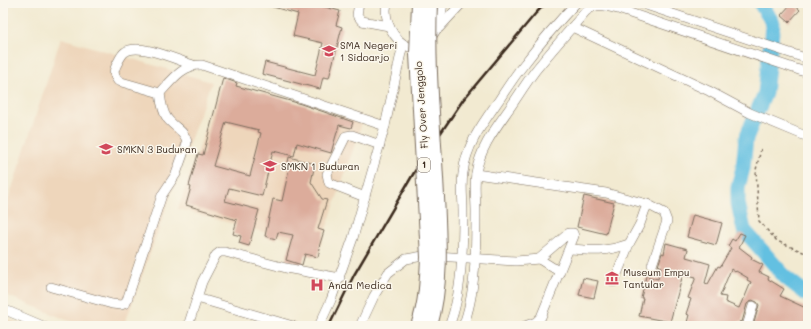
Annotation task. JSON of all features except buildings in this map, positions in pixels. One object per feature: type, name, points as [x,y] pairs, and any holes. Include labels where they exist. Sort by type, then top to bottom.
[{"type":"highway","name":"Fly Over Jenggolo","points":[[418,326],[422,314],[428,257],[418,54],[419,3]]},
{"type":"highway","name":"Fly Over Jenggolo","points":[[430,3],[430,88],[440,243],[437,291],[430,326]]},
{"type":"street","points":[[360,3],[357,15],[362,21],[389,26]]},
{"type":"street","points":[[387,3],[385,10],[389,26],[394,35],[404,44],[414,48],[419,48],[431,38],[462,3]]},
{"type":"street","points":[[437,31],[443,3]]},
{"type":"street","points":[[449,326],[455,313],[458,297],[461,258],[463,172],[466,155],[474,138],[524,64],[576,3]]},
{"type":"street","points":[[640,3],[808,59]]},
{"type":"street","points":[[462,326],[466,317],[471,296],[474,258],[476,174],[482,151],[535,71],[586,11],[593,6],[600,5],[618,9],[808,73]]},
{"type":"street","points":[[572,27],[710,91],[750,113],[808,137]]},
{"type":"street","points":[[319,326],[340,278],[365,197],[385,126],[404,44]]},
{"type":"street","points":[[160,93],[118,81],[114,75],[114,70],[124,52],[131,49],[145,48],[193,65],[202,65],[385,126]]},
{"type":"street","points":[[160,93],[185,68],[193,65]]},
{"type":"street","points":[[51,288],[112,304],[121,305],[126,303],[162,195],[165,188],[176,174],[187,143],[187,138],[184,134],[166,117],[161,104],[160,93]]},
{"type":"street","points":[[365,197],[329,183],[328,174],[346,136],[352,135],[380,145]]},
{"type":"street","points":[[476,174],[606,193],[647,204],[664,213],[667,221],[652,265]]},
{"type":"street","points":[[614,282],[629,244],[640,224],[647,204]]},
{"type":"street","points":[[360,326],[374,296],[388,273],[406,259],[430,256],[516,261],[539,259],[569,233],[573,233],[574,236],[570,249],[539,320],[525,326]]},
{"type":"street","points":[[570,249],[600,251],[613,250],[629,244]]},
{"type":"street","points":[[188,326],[202,282],[211,262],[220,252],[226,252],[286,268],[340,278]]},
{"type":"street","points":[[539,259],[560,272]]},
{"type":"street","points":[[197,298],[293,326]]},
{"type":"street","points":[[747,326],[753,306]]},
{"type":"street","points":[[3,308],[43,326]]},
{"type":"path","points":[[761,149],[756,170],[759,221],[777,241],[808,254]]},
{"type":"shaded area","name":"SMKN 3 Buduran","points":[[61,38],[211,82],[124,326],[82,326],[3,294],[3,216]]},
{"type":"shaded area","name":"SMKN 1 Buduran","points":[[222,81],[362,123],[320,247],[178,209]]},
{"type":"shaded area","points":[[3,317],[17,323],[16,326],[3,326]]},
{"type":"waterway","points":[[760,3],[773,23],[765,93],[746,138],[743,168],[738,187],[738,203],[744,230],[786,278],[808,295]]},
{"type":"railway","points":[[329,326],[354,275],[415,171],[463,100],[546,3]]},
{"type":"place","name":"SMA Negeri 1 Sidoarjo","points":[[329,51]]},
{"type":"place","name":"SMKN 3 Buduran","points":[[106,149]]},
{"type":"place","name":"SMKN 1 Buduran","points":[[270,166]]},
{"type":"place","name":"Museum Empu Tantular","points":[[612,278]]},
{"type":"place","name":"Anda Medica","points":[[317,285]]}]
